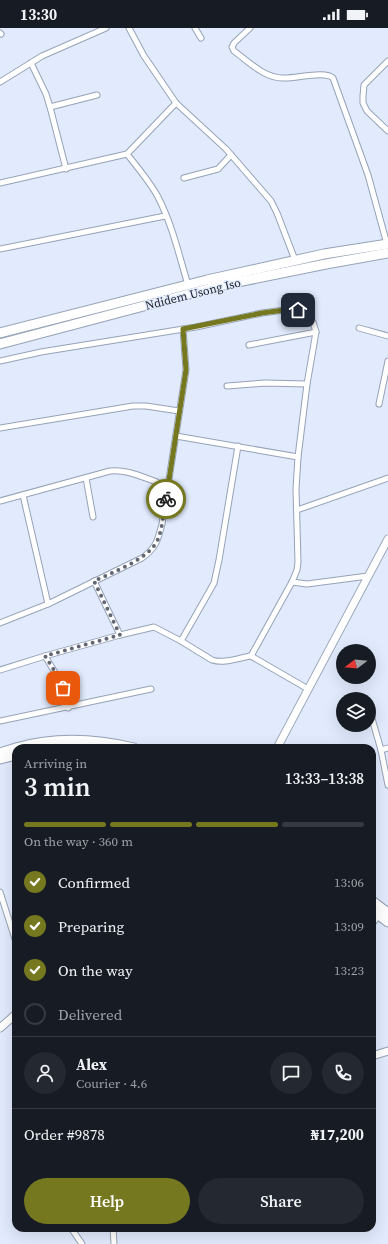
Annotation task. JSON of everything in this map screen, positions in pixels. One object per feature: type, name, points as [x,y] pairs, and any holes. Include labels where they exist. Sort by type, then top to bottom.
[{"type":"highway","name":"Ndidem Usong Iso","points":[[0,333],[188,284],[295,260],[388,247]]},
{"type":"highway","name":"Ndidem Usong Iso","points":[[0,344],[223,285],[326,264],[388,247]]},
{"type":"highway","points":[[35,744],[45,742],[90,741],[118,744]]},
{"type":"highway","points":[[0,753],[12,749]]},
{"type":"highway","points":[[0,760],[12,756]]},
{"type":"highway","points":[[380,912],[388,922]]},
{"type":"street","points":[[0,82],[42,56],[106,28]]},
{"type":"street","points":[[130,28],[144,56],[176,103],[231,155],[271,201],[280,219],[295,260]]},
{"type":"street","points":[[195,28],[201,38]]},
{"type":"street","points":[[250,28],[234,43],[232,47],[234,51],[264,73],[282,78],[326,74],[335,82],[368,175],[388,247]]},
{"type":"street","points":[[388,61],[364,85],[363,96],[367,111],[388,131]]},
{"type":"street","points":[[31,63],[46,94],[66,169]]},
{"type":"street","points":[[50,107],[97,95]]},
{"type":"street","points":[[0,182],[66,169],[128,154],[176,103]]},
{"type":"street","points":[[128,154],[158,198],[172,234],[188,284]]},
{"type":"street","points":[[184,178],[218,169],[231,155]]},
{"type":"street","points":[[0,249],[165,216]]},
{"type":"street","points":[[0,361],[41,352],[183,329],[254,314],[292,309],[304,312],[309,316],[313,322],[316,332],[307,384],[298,457],[297,570],[292,582],[251,656]]},
{"type":"street","points":[[359,328],[388,336]]},
{"type":"street","points":[[0,624],[48,604],[142,558],[154,548],[162,524],[186,370],[183,329]]},
{"type":"street","points":[[249,345],[316,332]]},
{"type":"street","points":[[379,404],[388,361]]},
{"type":"street","points":[[227,386],[265,383],[307,384]]},
{"type":"street","points":[[0,428],[133,406],[146,406],[179,411]]},
{"type":"street","points":[[176,436],[298,457]]},
{"type":"street","points":[[181,641],[214,583],[238,446]]},
{"type":"street","points":[[0,501],[118,470],[157,482]]},
{"type":"street","points":[[86,478],[93,517]]},
{"type":"street","points":[[297,510],[388,478]]},
{"type":"street","points":[[23,495],[48,604]]},
{"type":"street","points":[[279,744],[388,538]]},
{"type":"street","points":[[292,582],[307,584],[368,576]]},
{"type":"street","points":[[94,581],[120,635]]},
{"type":"street","points":[[0,670],[120,635],[154,627],[212,660],[223,662],[251,656],[308,689]]},
{"type":"street","points":[[45,656],[62,684],[68,708]]},
{"type":"street","points":[[0,721],[68,708],[151,689]]},
{"type":"street","points":[[376,732],[388,785]]},
{"type":"street","points":[[381,750],[388,748]]},
{"type":"street","points":[[0,892],[12,930]]},
{"type":"street","points":[[0,1028],[12,1018]]},
{"type":"street","points":[[376,1055],[388,1051]]},
{"type":"street","points":[[74,1232],[82,1244]]},
{"type":"street","points":[[113,1232],[114,1244]]},
{"type":"way so far","points":[[63,688],[61,681],[45,656],[120,635],[94,581],[142,558],[154,548],[162,524],[166,499]]},
{"type":"route","points":[[166,499],[186,370],[183,329],[262,313],[292,309],[298,310]]}]
